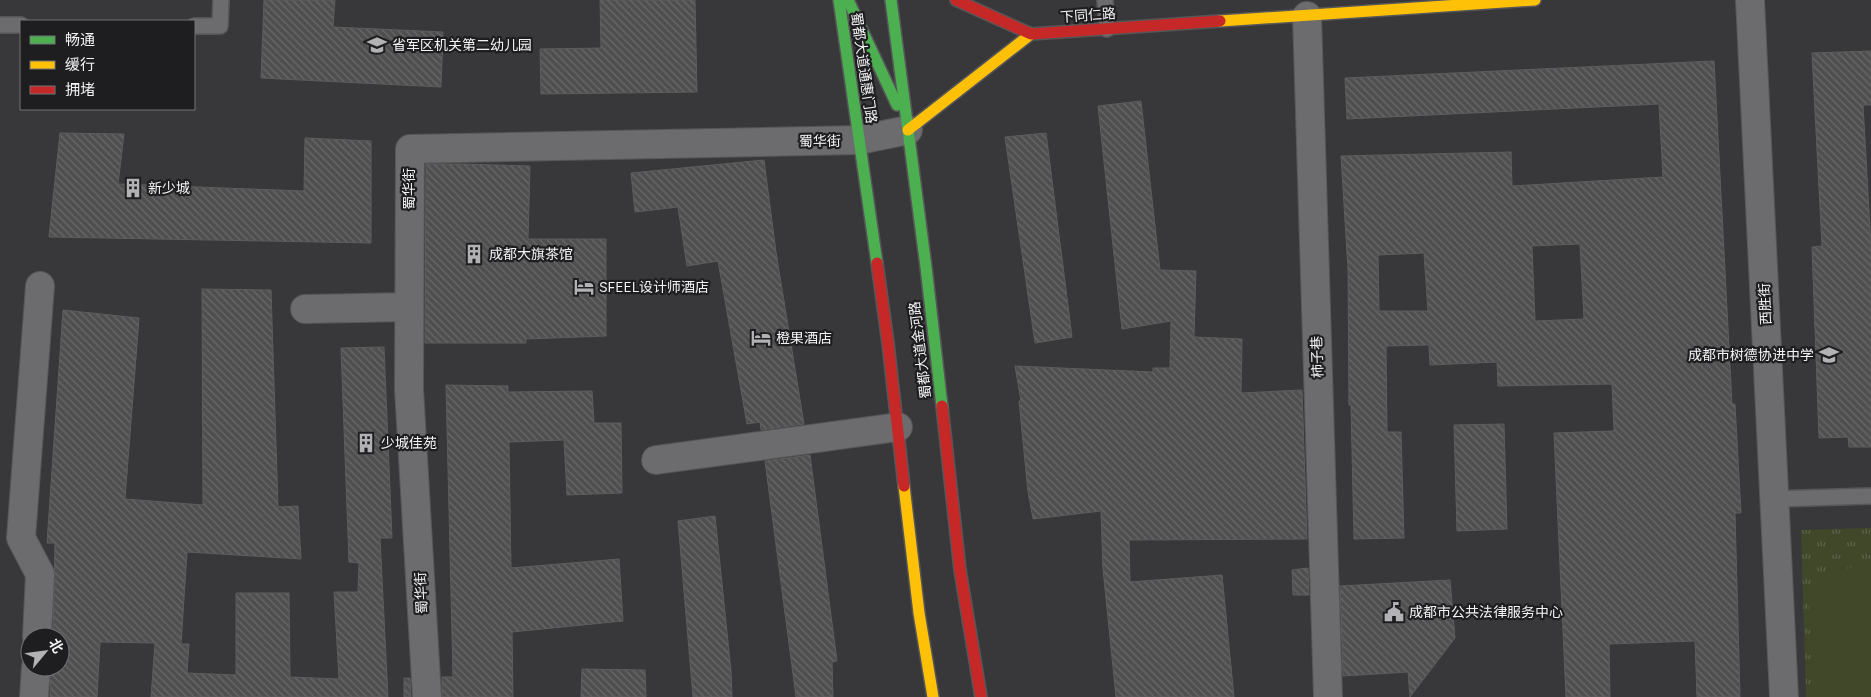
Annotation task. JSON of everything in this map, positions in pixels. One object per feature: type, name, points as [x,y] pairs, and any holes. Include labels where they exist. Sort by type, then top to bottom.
[{"type":"main road","name":"蜀都大道通惠门路","points":[[839,0],[859,140]]},
{"type":"main road","points":[[848,0],[908,130],[1032,34]]},
{"type":"main road","name":"蜀都大道金河路","points":[[891,0],[932,317],[972,653],[981,697]]},
{"type":"main road","name":"下同仁路","points":[[956,0],[1032,34],[1107,29],[1306,8],[1535,0]]},
{"type":"main road","points":[[859,140],[888,343],[919,613],[933,697]]},
{"type":"street","name":"西胜街","points":[[1750,0],[1784,697]]},
{"type":"street","name":"柿子巷","points":[[1306,8],[1328,697]]},
{"type":"street","name":"蜀华街","points":[[427,697],[409,389],[410,149],[859,140],[908,130]]},
{"type":"street","points":[[37,627],[40,574],[21,538],[40,286]]},
{"type":"street","points":[[305,309],[409,307]]},
{"type":"street","points":[[656,460],[898,427]]},
{"type":"street","points":[[34,697],[35,677]]},
{"type":"lane","points":[[195,26],[220,26],[221,0]]},
{"type":"lane","points":[[1105,0],[1107,29]]},
{"type":"lane","points":[[0,25],[20,25]]},
{"type":"lane","points":[[1774,500],[1871,496]]},
{"type":"green space","points":[[1871,528],[1871,697],[1806,697],[1801,530]]},
{"type":"green space","points":[[1871,561],[1871,697],[1813,697],[1809,606],[1819,588],[1844,570]]},
{"type":"building","points":[[264,0],[335,0],[333,27],[443,32],[441,87],[261,78]]},
{"type":"building","points":[[600,0],[695,0],[697,92],[541,94],[540,49],[601,48]]},
{"type":"building","points":[[1871,51],[1871,105],[1863,105],[1871,246],[1871,447],[1849,447],[1848,437],[1819,438],[1812,247],[1822,246],[1812,53]]},
{"type":"building","points":[[1714,61],[1732,404],[1735,404],[1741,513],[1735,513],[1740,697],[1697,697],[1695,641],[1609,644],[1610,697],[1566,697],[1554,433],[1614,431],[1612,384],[1498,386],[1497,362],[1430,365],[1429,345],[1386,346],[1387,432],[1401,432],[1404,538],[1354,539],[1351,405],[1349,405],[1348,270],[1341,156],[1511,152],[1512,186],[1663,177],[1659,104],[1347,119],[1345,78]],"holes":[[[1580,244],[1584,319],[1535,321],[1532,246]],[[1424,253],[1428,311],[1379,311],[1378,255]]]},
{"type":"building","points":[[1141,101],[1160,270],[1196,271],[1194,337],[1242,339],[1241,393],[1302,390],[1307,539],[1129,540],[1130,582],[1222,575],[1234,697],[1116,697],[1103,569],[1101,511],[1033,519],[1028,492],[1019,401],[1021,401],[1015,366],[1153,372],[1153,368],[1170,368],[1171,321],[1122,329],[1098,106]]},
{"type":"building","name":"新少城","points":[[60,133],[124,134],[118,184],[304,191],[305,138],[371,141],[371,243],[49,237]]},
{"type":"building","points":[[1046,133],[1072,337],[1035,343],[1005,137]]},
{"type":"building","points":[[764,160],[776,252],[804,424],[761,430],[760,422],[747,424],[718,261],[687,266],[678,207],[635,212],[631,173]]},
{"type":"building","name":"成都大旗茶馆","points":[[426,164],[530,166],[528,239],[606,239],[606,336],[526,339],[526,343],[425,343]]},
{"type":"building","points":[[202,289],[271,290],[278,507],[298,506],[301,559],[187,552],[181,644],[189,644],[187,673],[236,675],[236,593],[289,593],[290,677],[339,679],[334,592],[358,592],[359,563],[349,562],[341,348],[384,347],[392,538],[380,538],[388,697],[151,697],[155,643],[100,642],[97,697],[50,697],[51,677],[70,677],[70,627],[53,627],[55,543],[47,543],[63,310],[139,318],[125,499],[203,505]]},
{"type":"building","points":[[446,385],[508,386],[508,392],[592,391],[594,423],[621,423],[622,493],[567,495],[564,440],[509,442],[511,568],[619,559],[623,621],[512,632],[513,697],[442,697],[442,677],[453,677]]},
{"type":"building","points":[[1504,424],[1507,529],[1457,531],[1454,425]]},
{"type":"building","points":[[810,455],[837,661],[832,662],[833,697],[796,697],[765,461]]},
{"type":"building","points":[[715,516],[732,697],[693,697],[678,521]]},
{"type":"building","points":[[1308,568],[1309,595],[1293,595],[1292,570]]},
{"type":"building","name":"成都市公共法律服务中心","points":[[1450,580],[1455,638],[1410,697],[1408,672],[1343,676],[1340,586]]},
{"type":"building","points":[[582,669],[645,670],[646,697],[581,697]]},
{"type":"building","points":[[404,678],[410,678],[411,697],[404,697]]},
{"type":"traffic: fast","points":[[839,0],[877,263]]},
{"type":"traffic: fast","points":[[848,0],[897,105]]},
{"type":"traffic: fast","points":[[891,0],[942,406]]},
{"type":"traffic: slow","points":[[1220,21],[1535,0]]},
{"type":"traffic: slow","points":[[908,130],[1031,34]]},
{"type":"traffic: slow","points":[[904,486],[919,613],[933,697]]},
{"type":"traffic: jam","points":[[956,0],[1031,34],[1220,21]]},
{"type":"traffic: jam","points":[[877,263],[904,486]]},
{"type":"traffic: jam","points":[[942,406],[960,570],[981,697]]},
{"type":"place","name":"省军区机关第二幼儿园","points":[[377,45]]},
{"type":"place","name":"新少城","points":[[133,188]]},
{"type":"place","name":"成都大旗茶馆","points":[[474,254]]},
{"type":"place","name":"SFEEL设计师酒店","points":[[584,287]]},
{"type":"place","name":"橙果酒店","points":[[761,338]]},
{"type":"place","name":"成都市树德协进中学","points":[[1829,355]]},
{"type":"place","name":"少城佳苑","points":[[366,443]]},
{"type":"place","name":"成都市公共法律服务中心","points":[[1394,612]]}]
